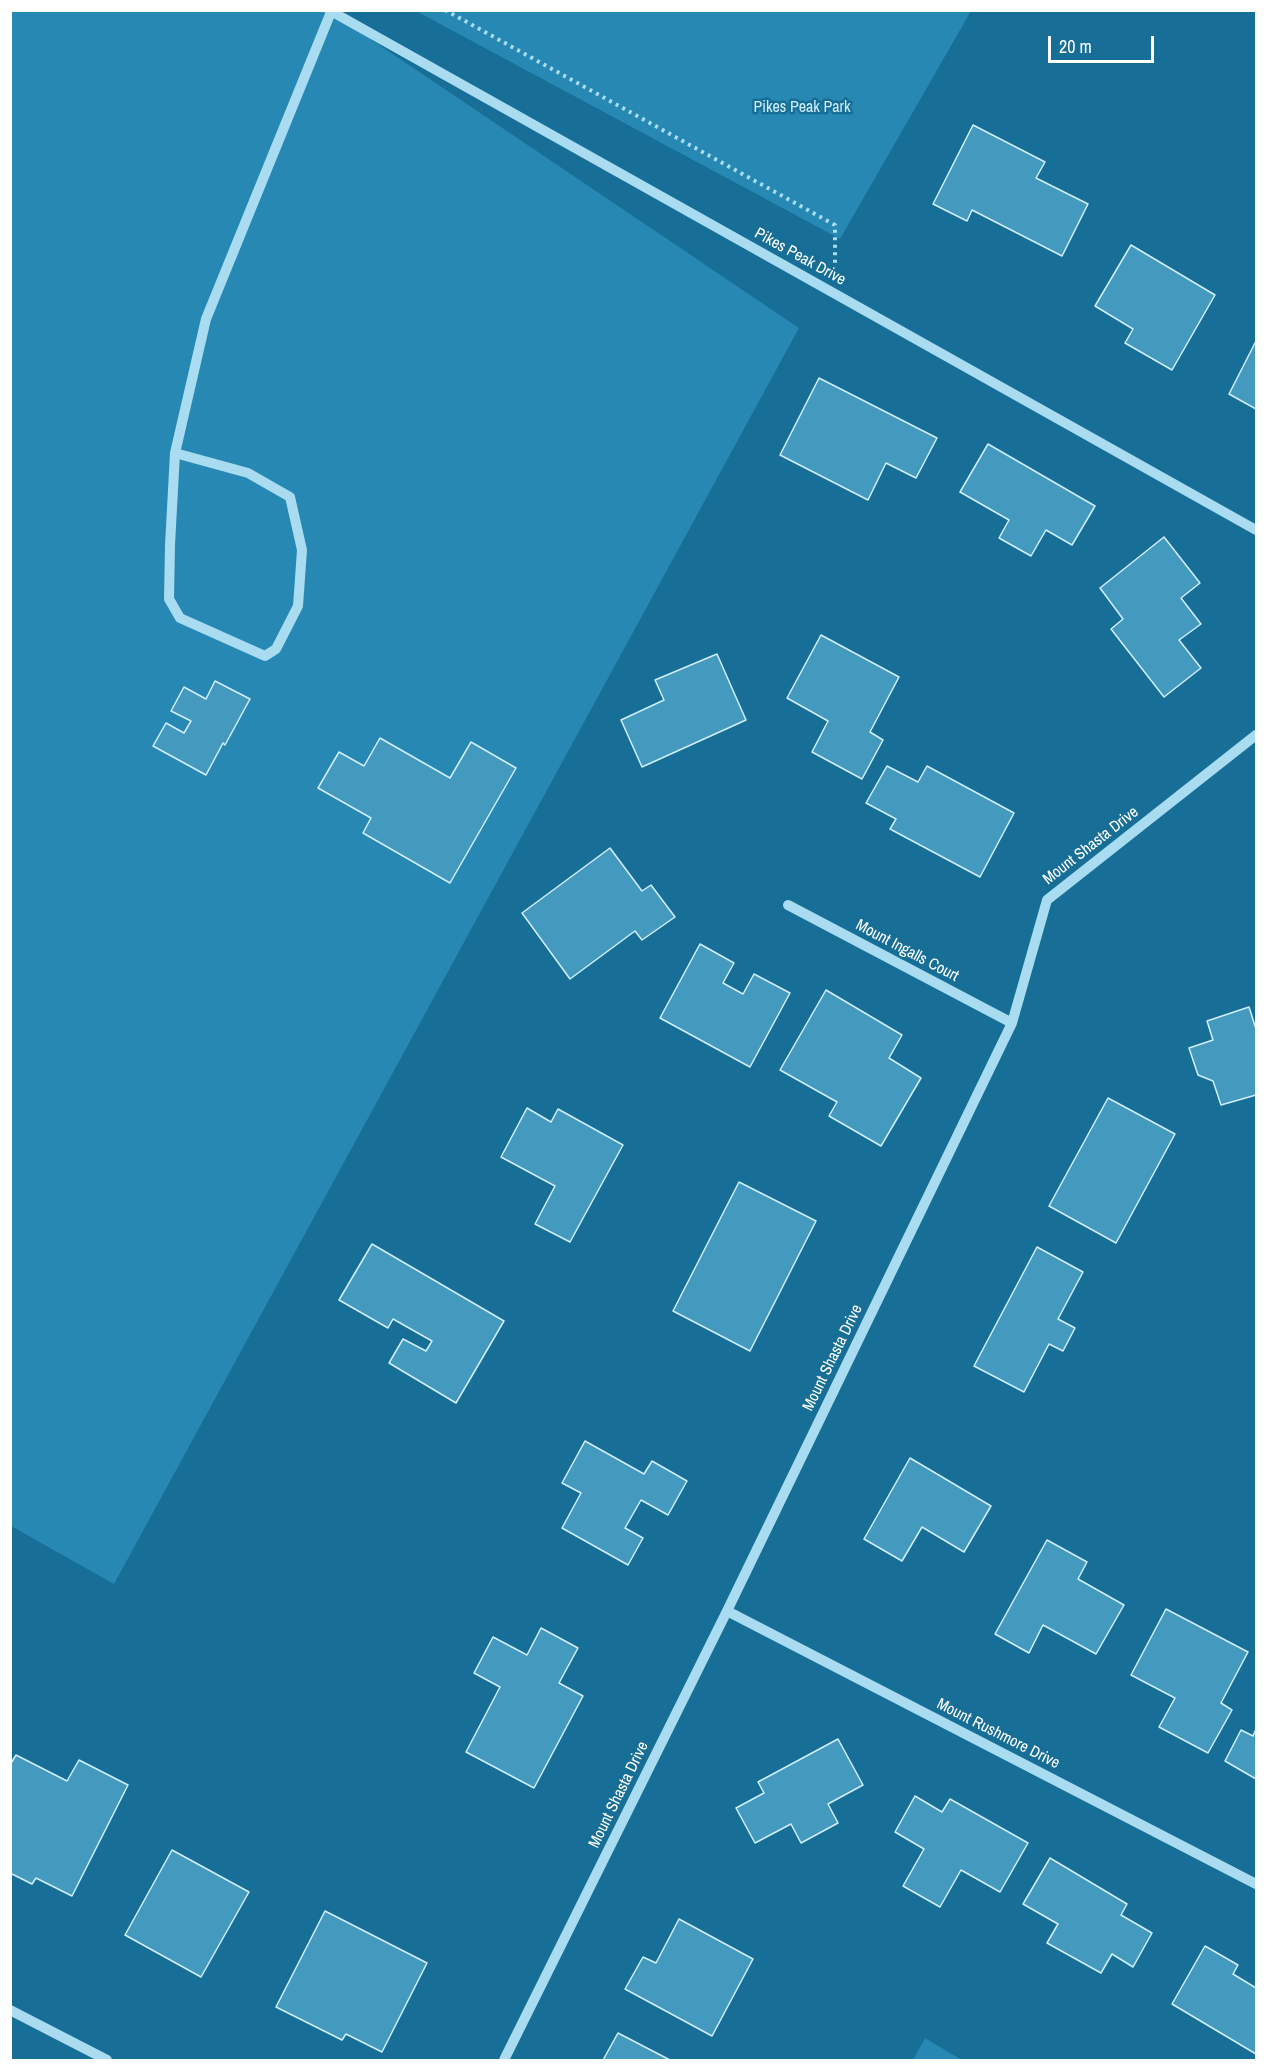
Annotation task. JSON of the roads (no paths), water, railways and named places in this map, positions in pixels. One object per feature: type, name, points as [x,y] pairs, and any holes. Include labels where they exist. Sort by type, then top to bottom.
[{"type":"street","name":"Pikes Peak Drive","points":[[330,11],[1257,530]]},
{"type":"street","points":[[175,453],[248,473],[290,497],[302,550],[298,606],[276,649],[265,656],[180,618],[169,599],[175,453],[207,319],[330,11]]},
{"type":"street","name":"Mount Shasta Drive","points":[[504,2061],[727,1611],[1012,1023],[1047,900],[1257,735]]},
{"type":"street","name":"Mount Ingalls Court","points":[[788,905],[1012,1023]]},
{"type":"street","name":"Mount Rushmore Drive","points":[[727,1611],[1257,1884]]},
{"type":"street","points":[[10,2010],[107,2061]]},
{"type":"park label","name":"Pikes Peak Park","points":[[802,108]]}]
